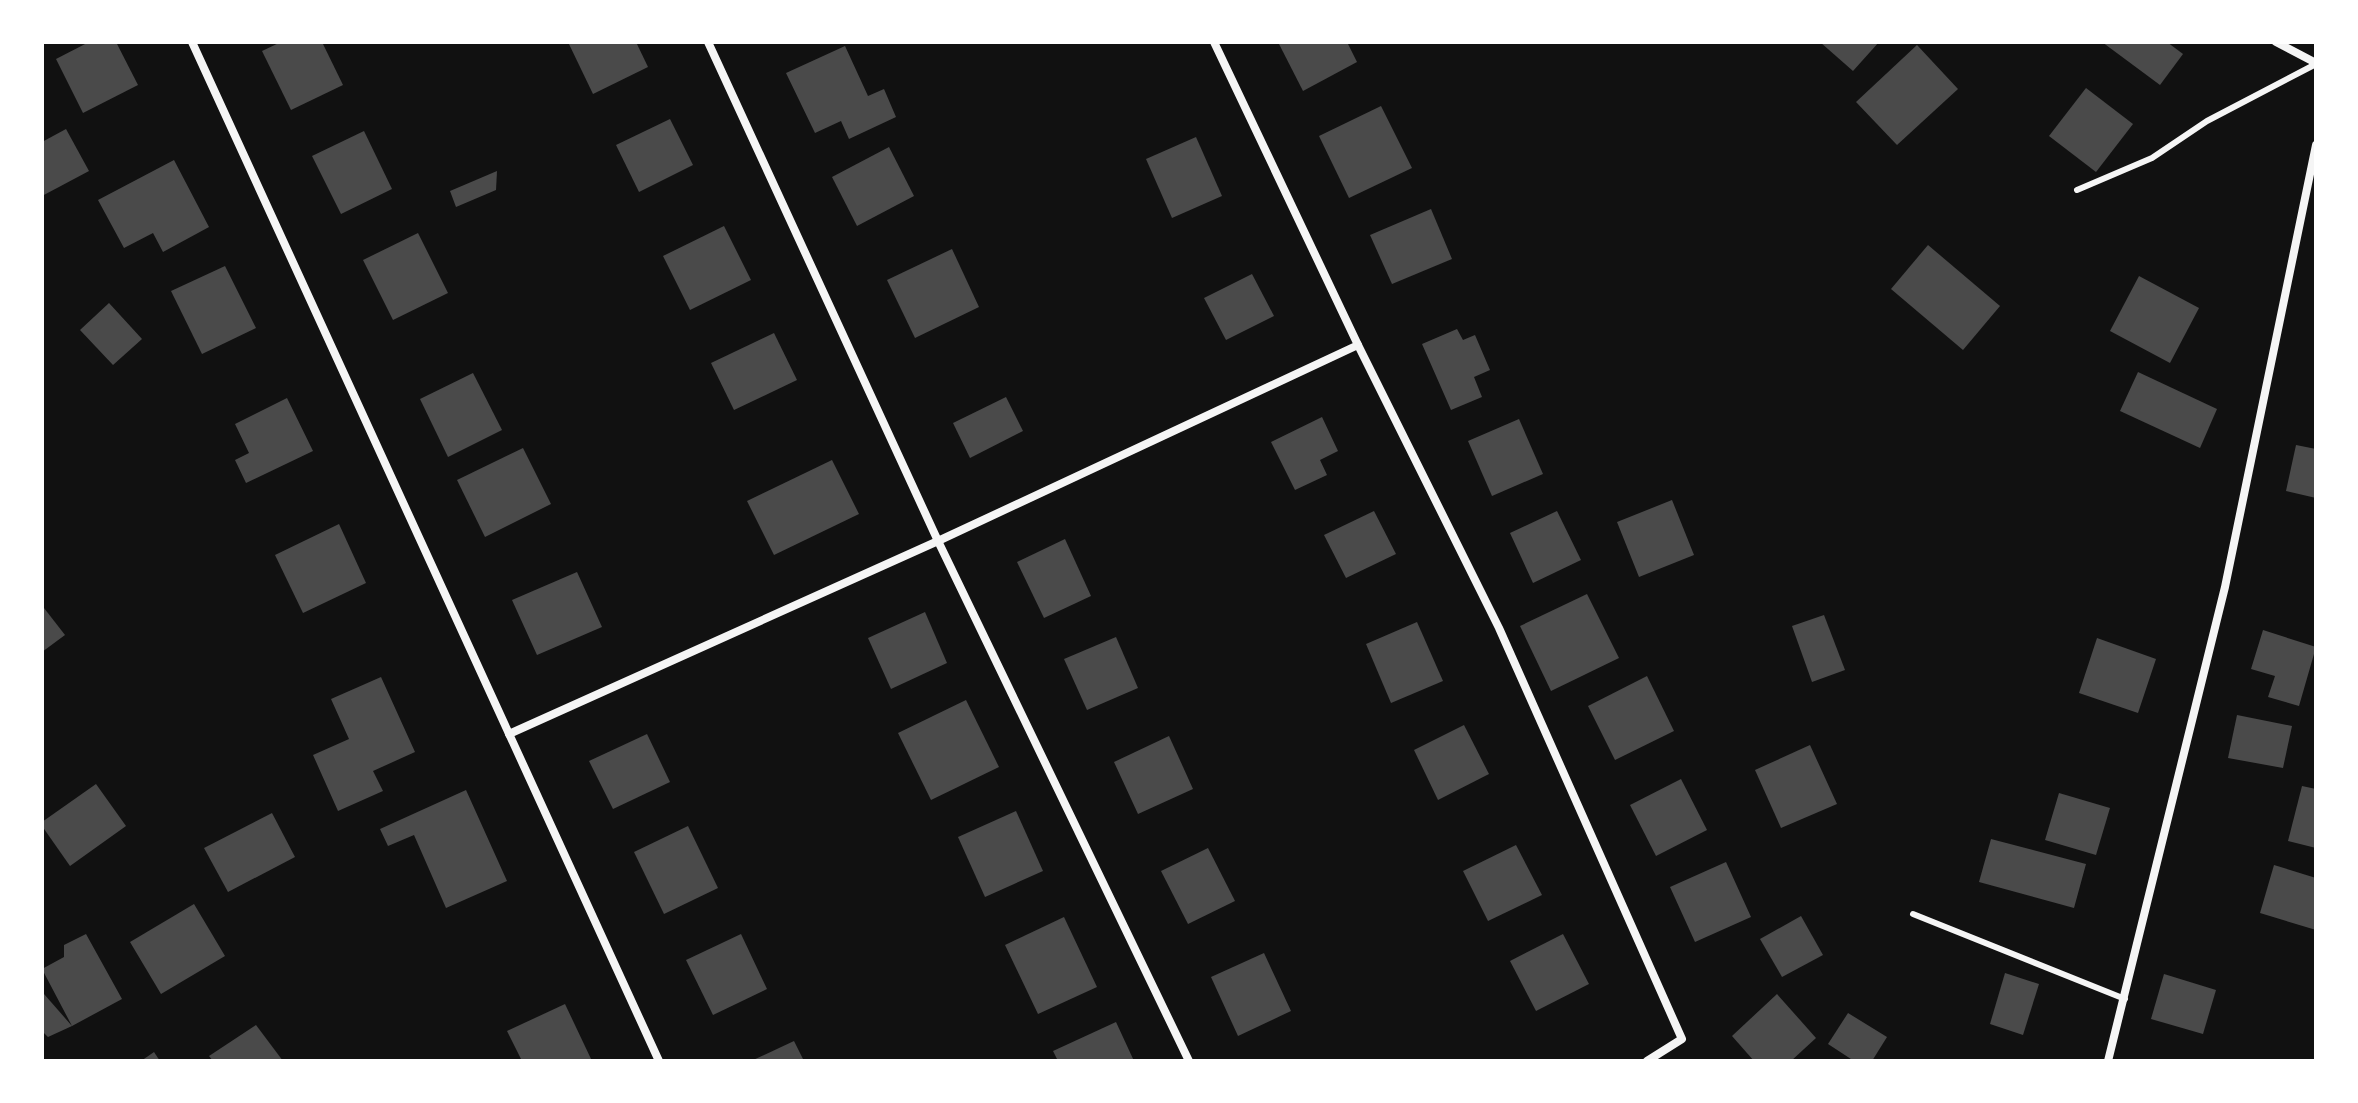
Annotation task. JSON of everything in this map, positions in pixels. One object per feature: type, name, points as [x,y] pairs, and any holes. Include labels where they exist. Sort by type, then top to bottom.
[{"type":"street","points":[[192,42],[659,1061]]},
{"type":"street","points":[[708,42],[938,541],[1189,1061]]},
{"type":"street","points":[[1214,42],[1358,345],[1499,628],[1682,1039],[1647,1061]]},
{"type":"street","points":[[2276,42],[2316,64]]},
{"type":"street","points":[[2108,1061],[2225,587],[2316,145]]},
{"type":"street","points":[[509,734],[938,541],[1358,345]]},
{"type":"lane","points":[[2077,190],[2152,158],[2207,121],[2316,64]]},
{"type":"lane","points":[[1913,914],[2125,999]]},
{"type":"building","points":[[89,42],[116,42],[138,85],[83,113],[56,59]]},
{"type":"building","points":[[281,42],[322,42],[343,85],[291,110],[262,51]]},
{"type":"building","points":[[568,42],[636,42],[648,67],[593,94]]},
{"type":"building","points":[[1278,42],[1347,42],[1357,62],[1303,91]]},
{"type":"building","points":[[1820,42],[1879,42],[1853,71]]},
{"type":"building","points":[[2102,42],[2167,42],[2183,54],[2160,85]]},
{"type":"building","points":[[1917,45],[1958,89],[1897,145],[1856,102]]},
{"type":"building","points":[[845,46],[868,96],[884,89],[896,117],[849,139],[841,121],[815,133],[786,73]]},
{"type":"building","points":[[2086,88],[2133,124],[2096,172],[2049,136]]},
{"type":"building","points":[[1381,106],[1412,168],[1349,198],[1319,136]]},
{"type":"building","points":[[670,119],[693,165],[639,192],[616,145]]},
{"type":"building","points":[[66,129],[89,171],[42,196],[42,142]]},
{"type":"building","points":[[364,131],[392,189],[341,214],[312,156]]},
{"type":"building","points":[[1196,137],[1222,196],[1172,218],[1146,159]]},
{"type":"building","points":[[889,147],[914,196],[857,226],[832,177]]},
{"type":"building","points":[[174,160],[209,227],[163,252],[153,233],[124,248],[98,200]]},
{"type":"building","points":[[497,171],[496,190],[456,207],[450,191]]},
{"type":"building","points":[[1431,209],[1452,259],[1392,284],[1370,235]]},
{"type":"building","points":[[724,226],[751,280],[690,310],[663,256]]},
{"type":"building","points":[[418,233],[448,293],[393,320],[363,260]]},
{"type":"building","points":[[1928,245],[2000,306],[1963,350],[1891,289]]},
{"type":"building","points":[[952,249],[979,307],[915,338],[887,280]]},
{"type":"building","points":[[225,266],[256,328],[202,354],[171,291]]},
{"type":"building","points":[[1252,274],[1274,316],[1226,340],[1204,298]]},
{"type":"building","points":[[2139,276],[2199,308],[2170,363],[2110,331]]},
{"type":"building","points":[[109,303],[142,339],[113,365],[80,330]]},
{"type":"building","points":[[1457,329],[1463,340],[1475,335],[1490,370],[1474,377],[1482,397],[1451,410],[1422,344]]},
{"type":"building","points":[[774,333],[797,380],[734,410],[711,363]]},
{"type":"building","points":[[2138,372],[2217,409],[2200,448],[2120,411]]},
{"type":"building","points":[[473,373],[502,430],[448,457],[420,399]]},
{"type":"building","points":[[1006,397],[1023,431],[970,458],[953,423]]},
{"type":"building","points":[[287,398],[313,451],[246,483],[235,460],[249,453],[235,424]]},
{"type":"building","points":[[1322,417],[1338,451],[1320,460],[1327,475],[1295,490],[1271,442]]},
{"type":"building","points":[[1519,419],[1543,474],[1492,496],[1468,441]]},
{"type":"building","points":[[2296,445],[2316,449],[2316,498],[2286,491]]},
{"type":"building","points":[[523,448],[551,504],[485,537],[457,480]]},
{"type":"building","points":[[832,460],[859,514],[774,555],[747,501]]},
{"type":"building","points":[[1672,500],[1694,555],[1639,577],[1617,522]]},
{"type":"building","points":[[1374,511],[1396,554],[1346,578],[1324,535]]},
{"type":"building","points":[[1557,511],[1581,560],[1533,583],[1510,533]]},
{"type":"building","points":[[339,524],[366,583],[303,613],[275,555]]},
{"type":"building","points":[[1065,539],[1091,596],[1044,618],[1017,562]]},
{"type":"building","points":[[577,572],[602,627],[537,655],[512,600]]},
{"type":"building","points":[[1587,594],[1619,658],[1551,691],[1520,626]]},
{"type":"building","points":[[44,608],[65,635],[42,652],[42,610]]},
{"type":"building","points":[[925,612],[947,663],[891,689],[868,638]]},
{"type":"building","points":[[1824,615],[1845,670],[1812,682],[1792,626]]},
{"type":"building","points":[[1417,622],[1443,681],[1391,703],[1366,644]]},
{"type":"building","points":[[2263,630],[2316,647],[2299,706],[2268,697],[2275,676],[2251,669]]},
{"type":"building","points":[[1116,637],[1138,688],[1087,710],[1064,659]]},
{"type":"building","points":[[2097,638],[2156,659],[2138,713],[2079,693]]},
{"type":"building","points":[[1647,676],[1674,731],[1615,760],[1588,706]]},
{"type":"building","points":[[381,677],[415,752],[373,771],[383,791],[338,811],[313,755],[349,739],[331,699]]},
{"type":"building","points":[[966,700],[999,767],[931,800],[898,733]]},
{"type":"building","points":[[2237,715],[2292,726],[2283,768],[2228,758]]},
{"type":"building","points":[[1464,725],[1489,774],[1438,800],[1414,750]]},
{"type":"building","points":[[647,734],[670,782],[613,809],[589,761]]},
{"type":"building","points":[[1169,736],[1193,789],[1138,814],[1114,762]]},
{"type":"building","points":[[1810,745],[1837,804],[1781,828],[1755,770]]},
{"type":"building","points":[[1681,779],[1707,830],[1656,856],[1630,805]]},
{"type":"building","points":[[96,784],[126,826],[70,866],[42,822]]},
{"type":"building","points":[[2302,786],[2316,789],[2316,848],[2288,841]]},
{"type":"building","points":[[466,790],[507,881],[446,908],[414,835],[388,846],[380,829]]},
{"type":"building","points":[[2059,793],[2110,808],[2096,855],[2045,840]]},
{"type":"building","points":[[1016,811],[1043,871],[985,897],[958,837]]},
{"type":"building","points":[[272,813],[295,857],[228,892],[204,848]]},
{"type":"building","points":[[688,826],[718,888],[664,914],[634,852]]},
{"type":"building","points":[[1991,839],[2086,864],[2074,908],[1979,882]]},
{"type":"building","points":[[1516,845],[1542,895],[1488,921],[1463,871]]},
{"type":"building","points":[[1208,848],[1235,901],[1188,924],[1161,871]]},
{"type":"building","points":[[1726,862],[1751,917],[1695,942],[1670,887]]},
{"type":"building","points":[[2274,865],[2316,878],[2316,930],[2260,913]]},
{"type":"building","points":[[194,904],[225,956],[161,994],[130,942]]},
{"type":"building","points":[[1801,916],[1823,955],[1782,977],[1760,939]]},
{"type":"building","points":[[1064,917],[1097,987],[1038,1014],[1005,945]]},
{"type":"building","points":[[86,934],[122,999],[72,1026],[42,969],[64,957],[64,945]]},
{"type":"building","points":[[741,934],[767,989],[713,1015],[686,960]]},
{"type":"building","points":[[1563,934],[1589,984],[1536,1011],[1510,961]]},
{"type":"building","points":[[1264,953],[1291,1011],[1238,1036],[1211,977]]},
{"type":"building","points":[[2005,973],[2039,984],[2023,1035],[1990,1024]]},
{"type":"building","points":[[2164,974],[2216,990],[2203,1034],[2151,1019]]},
{"type":"building","points":[[44,994],[72,1026],[48,1037],[42,1031]]},
{"type":"building","points":[[1777,994],[1816,1038],[1791,1061],[1754,1061],[1732,1036]]},
{"type":"building","points":[[565,1004],[592,1061],[522,1061],[507,1031]]},
{"type":"building","points":[[1848,1013],[1887,1037],[1872,1061],[1854,1061],[1828,1044]]},
{"type":"building","points":[[1116,1022],[1134,1061],[1058,1061],[1053,1051]]},
{"type":"building","points":[[256,1025],[283,1061],[213,1061],[209,1056]]},
{"type":"building","points":[[794,1041],[804,1061],[751,1061]]},
{"type":"building","points":[[154,1052],[160,1061],[141,1061]]}]
